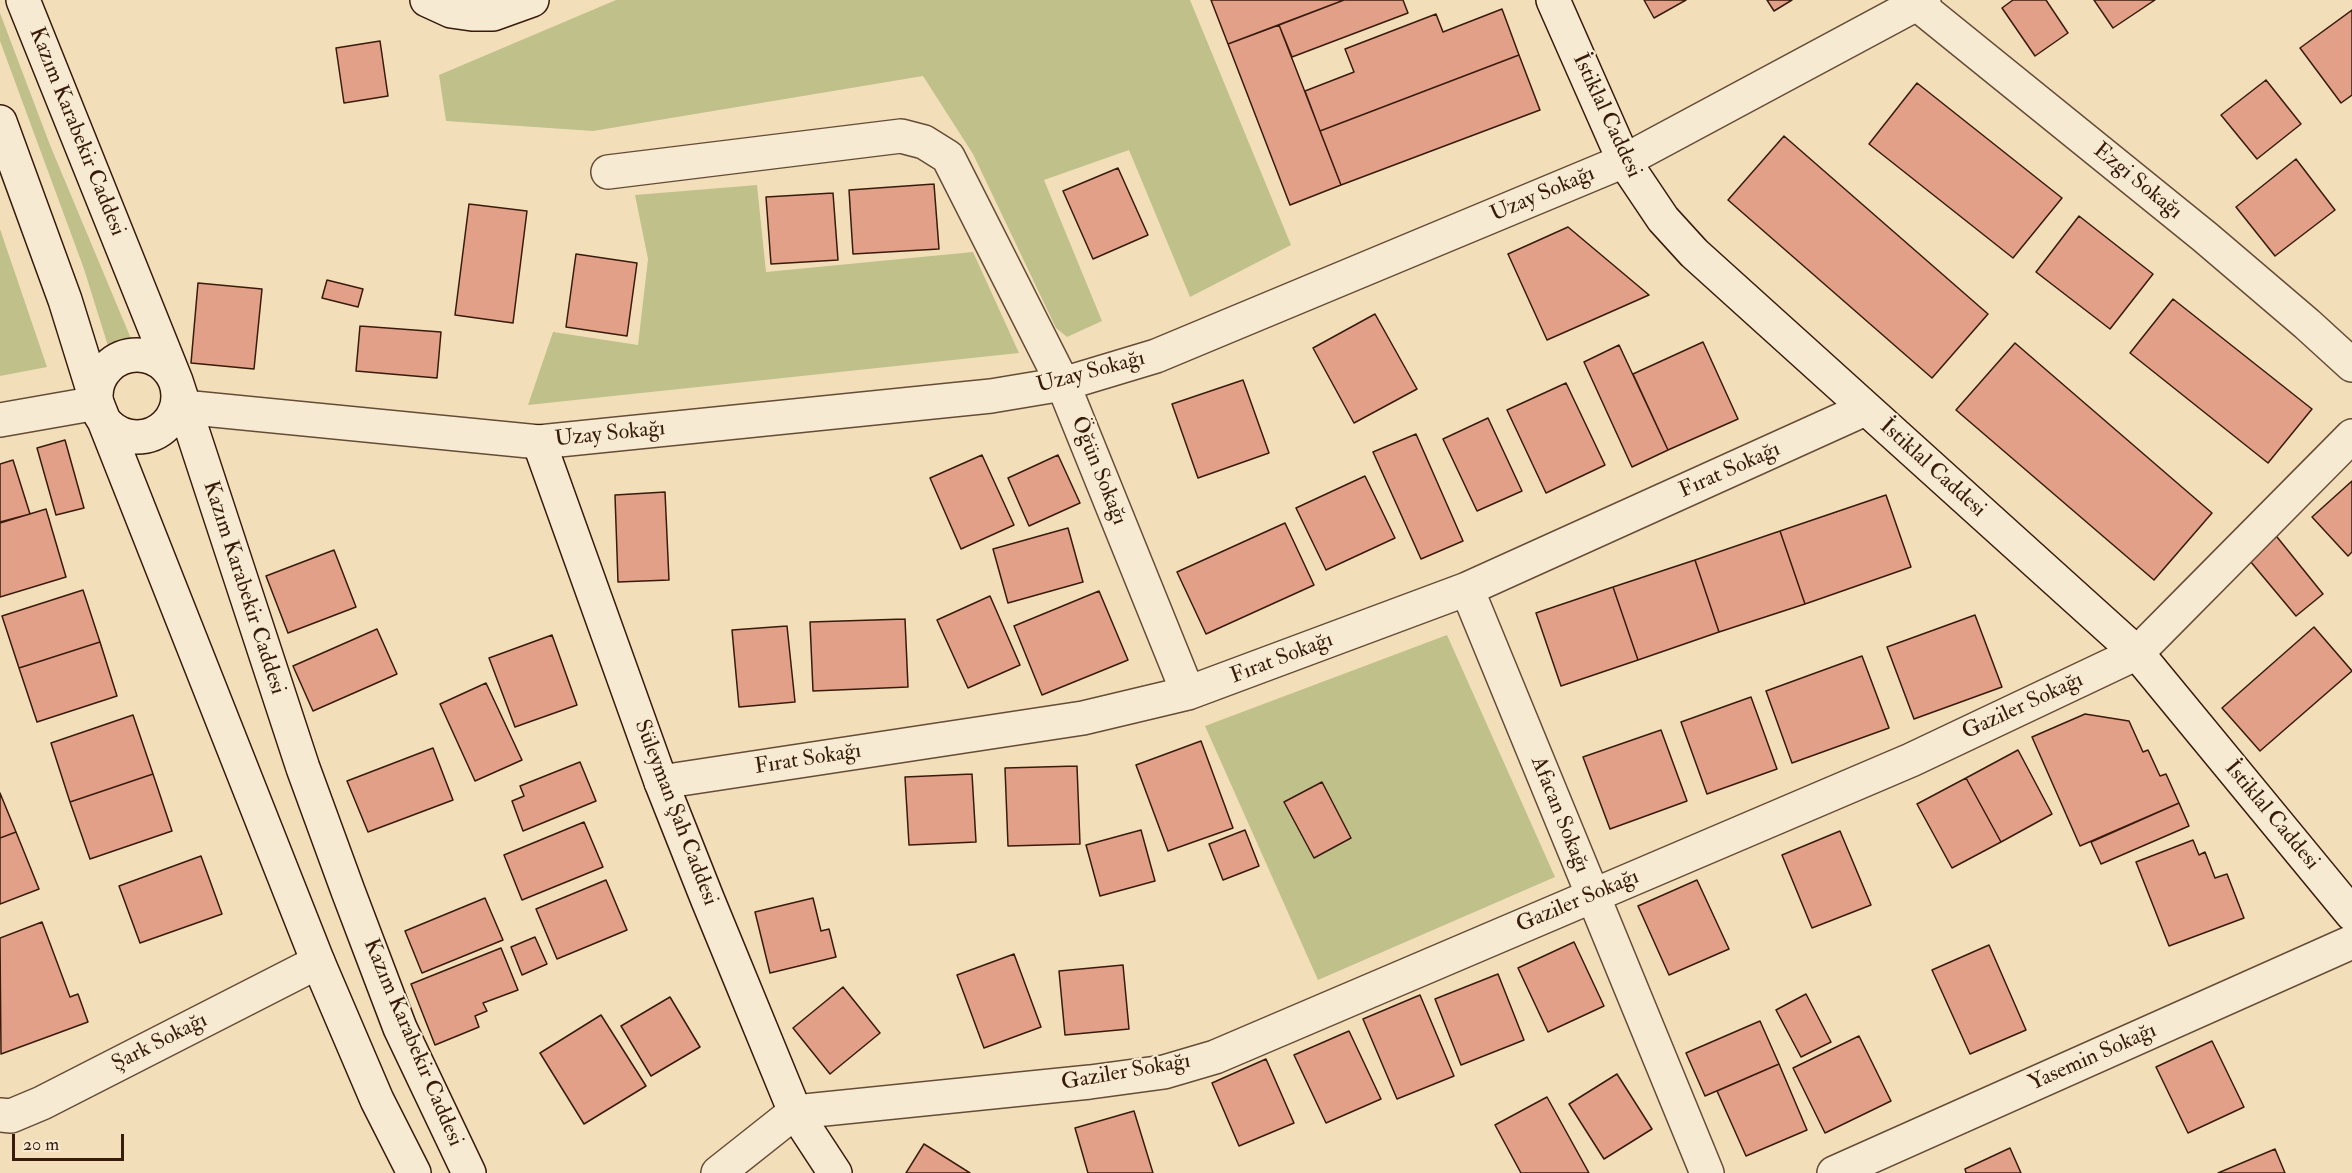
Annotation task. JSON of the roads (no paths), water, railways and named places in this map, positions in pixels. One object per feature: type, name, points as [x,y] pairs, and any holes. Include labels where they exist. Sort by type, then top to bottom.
[{"type":"street","name":"Kazım Karabekir Caddesi","points":[[23,0],[179,394],[303,768],[400,1028],[469,1173]]},
{"type":"street","points":[[439,6],[493,14],[532,0]]},
{"type":"street","name":"İstiklal Caddesi","points":[[1553,0],[1624,162],[1663,219],[1694,254],[2137,653],[2352,914]]},
{"type":"street","name":"Uzay Sokağı","points":[[179,394],[540,442],[991,396],[1063,384],[1156,356],[1624,162],[1920,2]]},
{"type":"street","name":"Ezgi Sokağı","points":[[1920,2],[2205,237],[2352,365]]},
{"type":"street","points":[[0,122],[65,300],[97,403],[318,963],[377,1100],[414,1173]]},
{"type":"street","name":"Öğün Sokağı","points":[[608,172],[901,136],[924,142],[948,157],[1063,384],[1188,693]]},
{"type":"street","points":[[132,355],[145,355],[157,360],[168,369],[179,394],[170,420],[160,430],[147,436],[133,437],[110,426],[97,403],[100,377],[119,359],[132,355]]},
{"type":"street","points":[[0,420],[97,403]]},
{"type":"street","name":"Fırat Sokağı","points":[[661,782],[1083,718],[1188,693],[1467,589],[1865,410]]},
{"type":"street","name":"Gaziler Sokağı","points":[[795,1112],[1164,1072],[1215,1057],[1911,760],[2137,653],[2352,436]]},
{"type":"street","name":"Süleyman Şah Caddesi","points":[[540,442],[661,782],[795,1112],[835,1173]]},
{"type":"street","name":"Afacan Sokağı","points":[[1467,589],[1707,1173]]},
{"type":"street","name":"Yasemin Sokağı","points":[[1834,1173],[2352,942]]},
{"type":"street","name":"Şark Sokağı","points":[[0,1115],[12,1116],[42,1103],[318,963]]},
{"type":"street","points":[[718,1173],[795,1112]]}]
